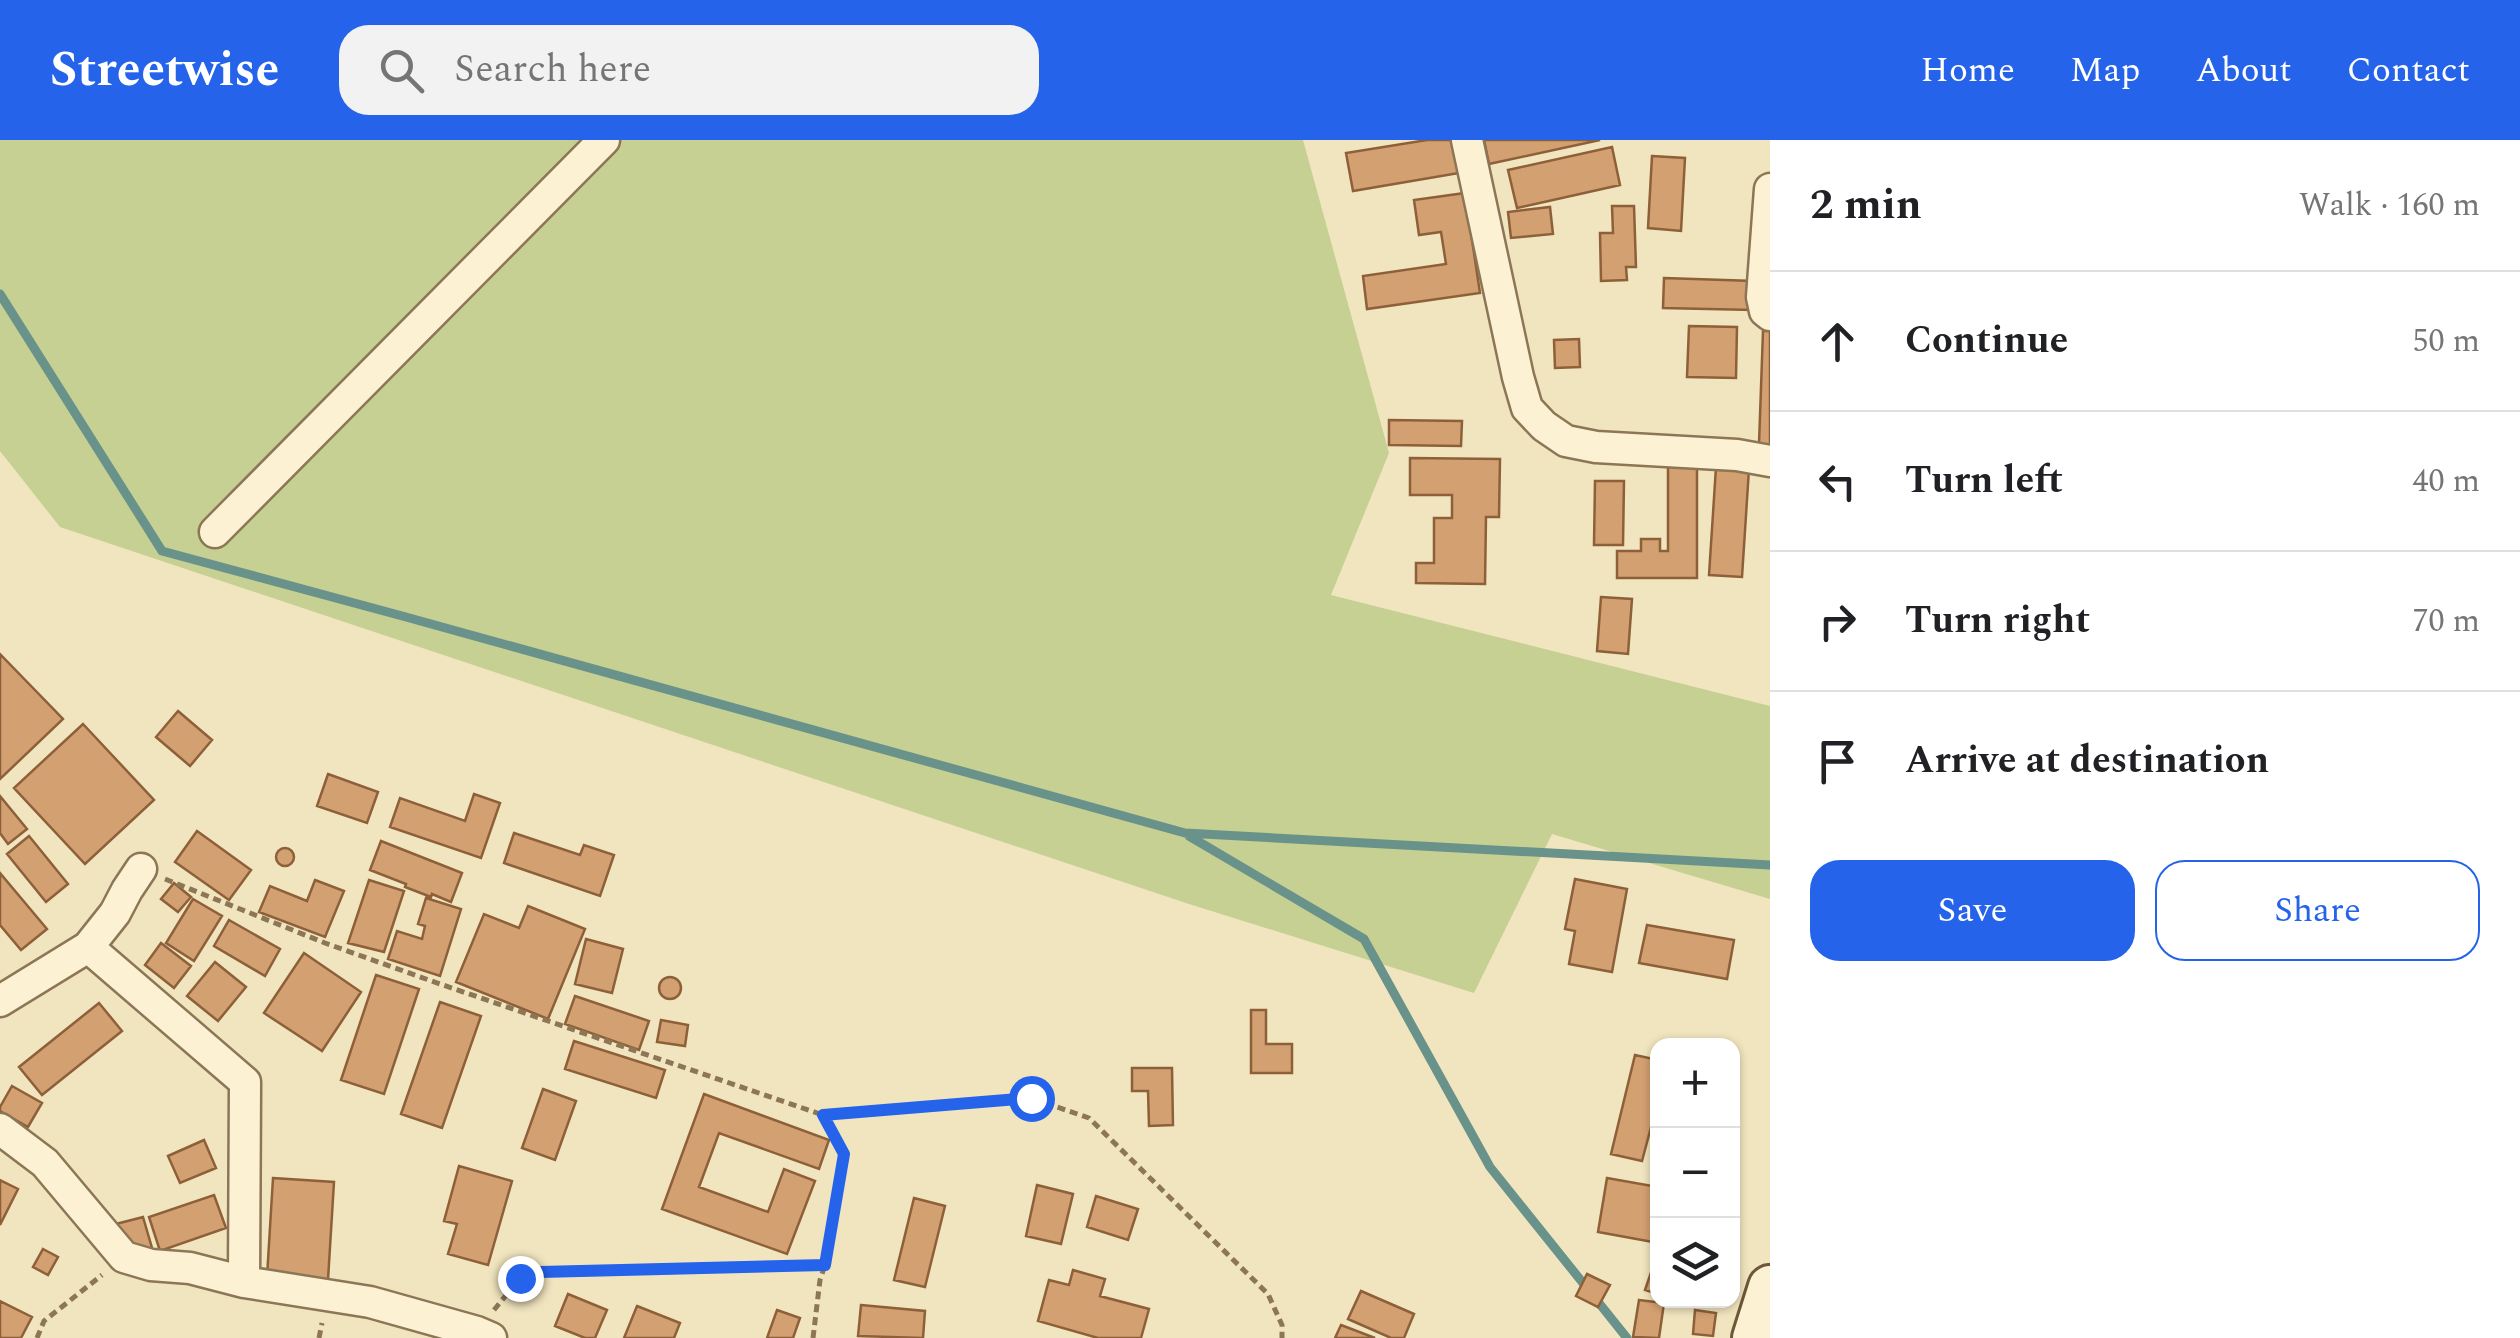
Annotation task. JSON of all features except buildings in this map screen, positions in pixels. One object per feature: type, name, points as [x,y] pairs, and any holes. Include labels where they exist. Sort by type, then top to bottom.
[{"type":"street","points":[[215,532],[604,140]]},
{"type":"street","points":[[1467,140],[1527,408],[1566,442],[1770,461]]},
{"type":"street","points":[[1770,190],[1762,297],[1770,315]]},
{"type":"street","points":[[0,1000],[88,947],[115,913],[141,869]]},
{"type":"street","points":[[88,947],[245,1082],[244,1282]]},
{"type":"street","points":[[0,1129],[45,1163],[124,1257],[370,1302],[484,1335]]},
{"type":"street","points":[[1754,1338],[1770,1287]]},
{"type":"path","points":[[141,869],[326,943],[823,1115],[1031,1098],[1088,1118],[1268,1294],[1282,1325],[1282,1338]]},
{"type":"path","points":[[813,1338],[844,1154],[823,1115]]},
{"type":"path","points":[[37,1338],[44,1321],[124,1257]]},
{"type":"path","points":[[484,1335],[520,1278],[540,1272],[825,1265]]},
{"type":"green space","points":[[0,140],[1303,140],[1389,453],[1331,595],[1770,706],[1770,899],[1552,834],[1474,993],[1189,904],[60,527],[0,451]]},
{"type":"waterway","points":[[0,294],[162,551],[1185,833],[1770,865]]},
{"type":"waterway","points":[[1189,836],[1364,939],[1490,1167],[1627,1338]]},
{"type":"route","points":[[520,1278],[540,1272],[825,1265],[844,1154],[823,1115],[1031,1098]]}]
